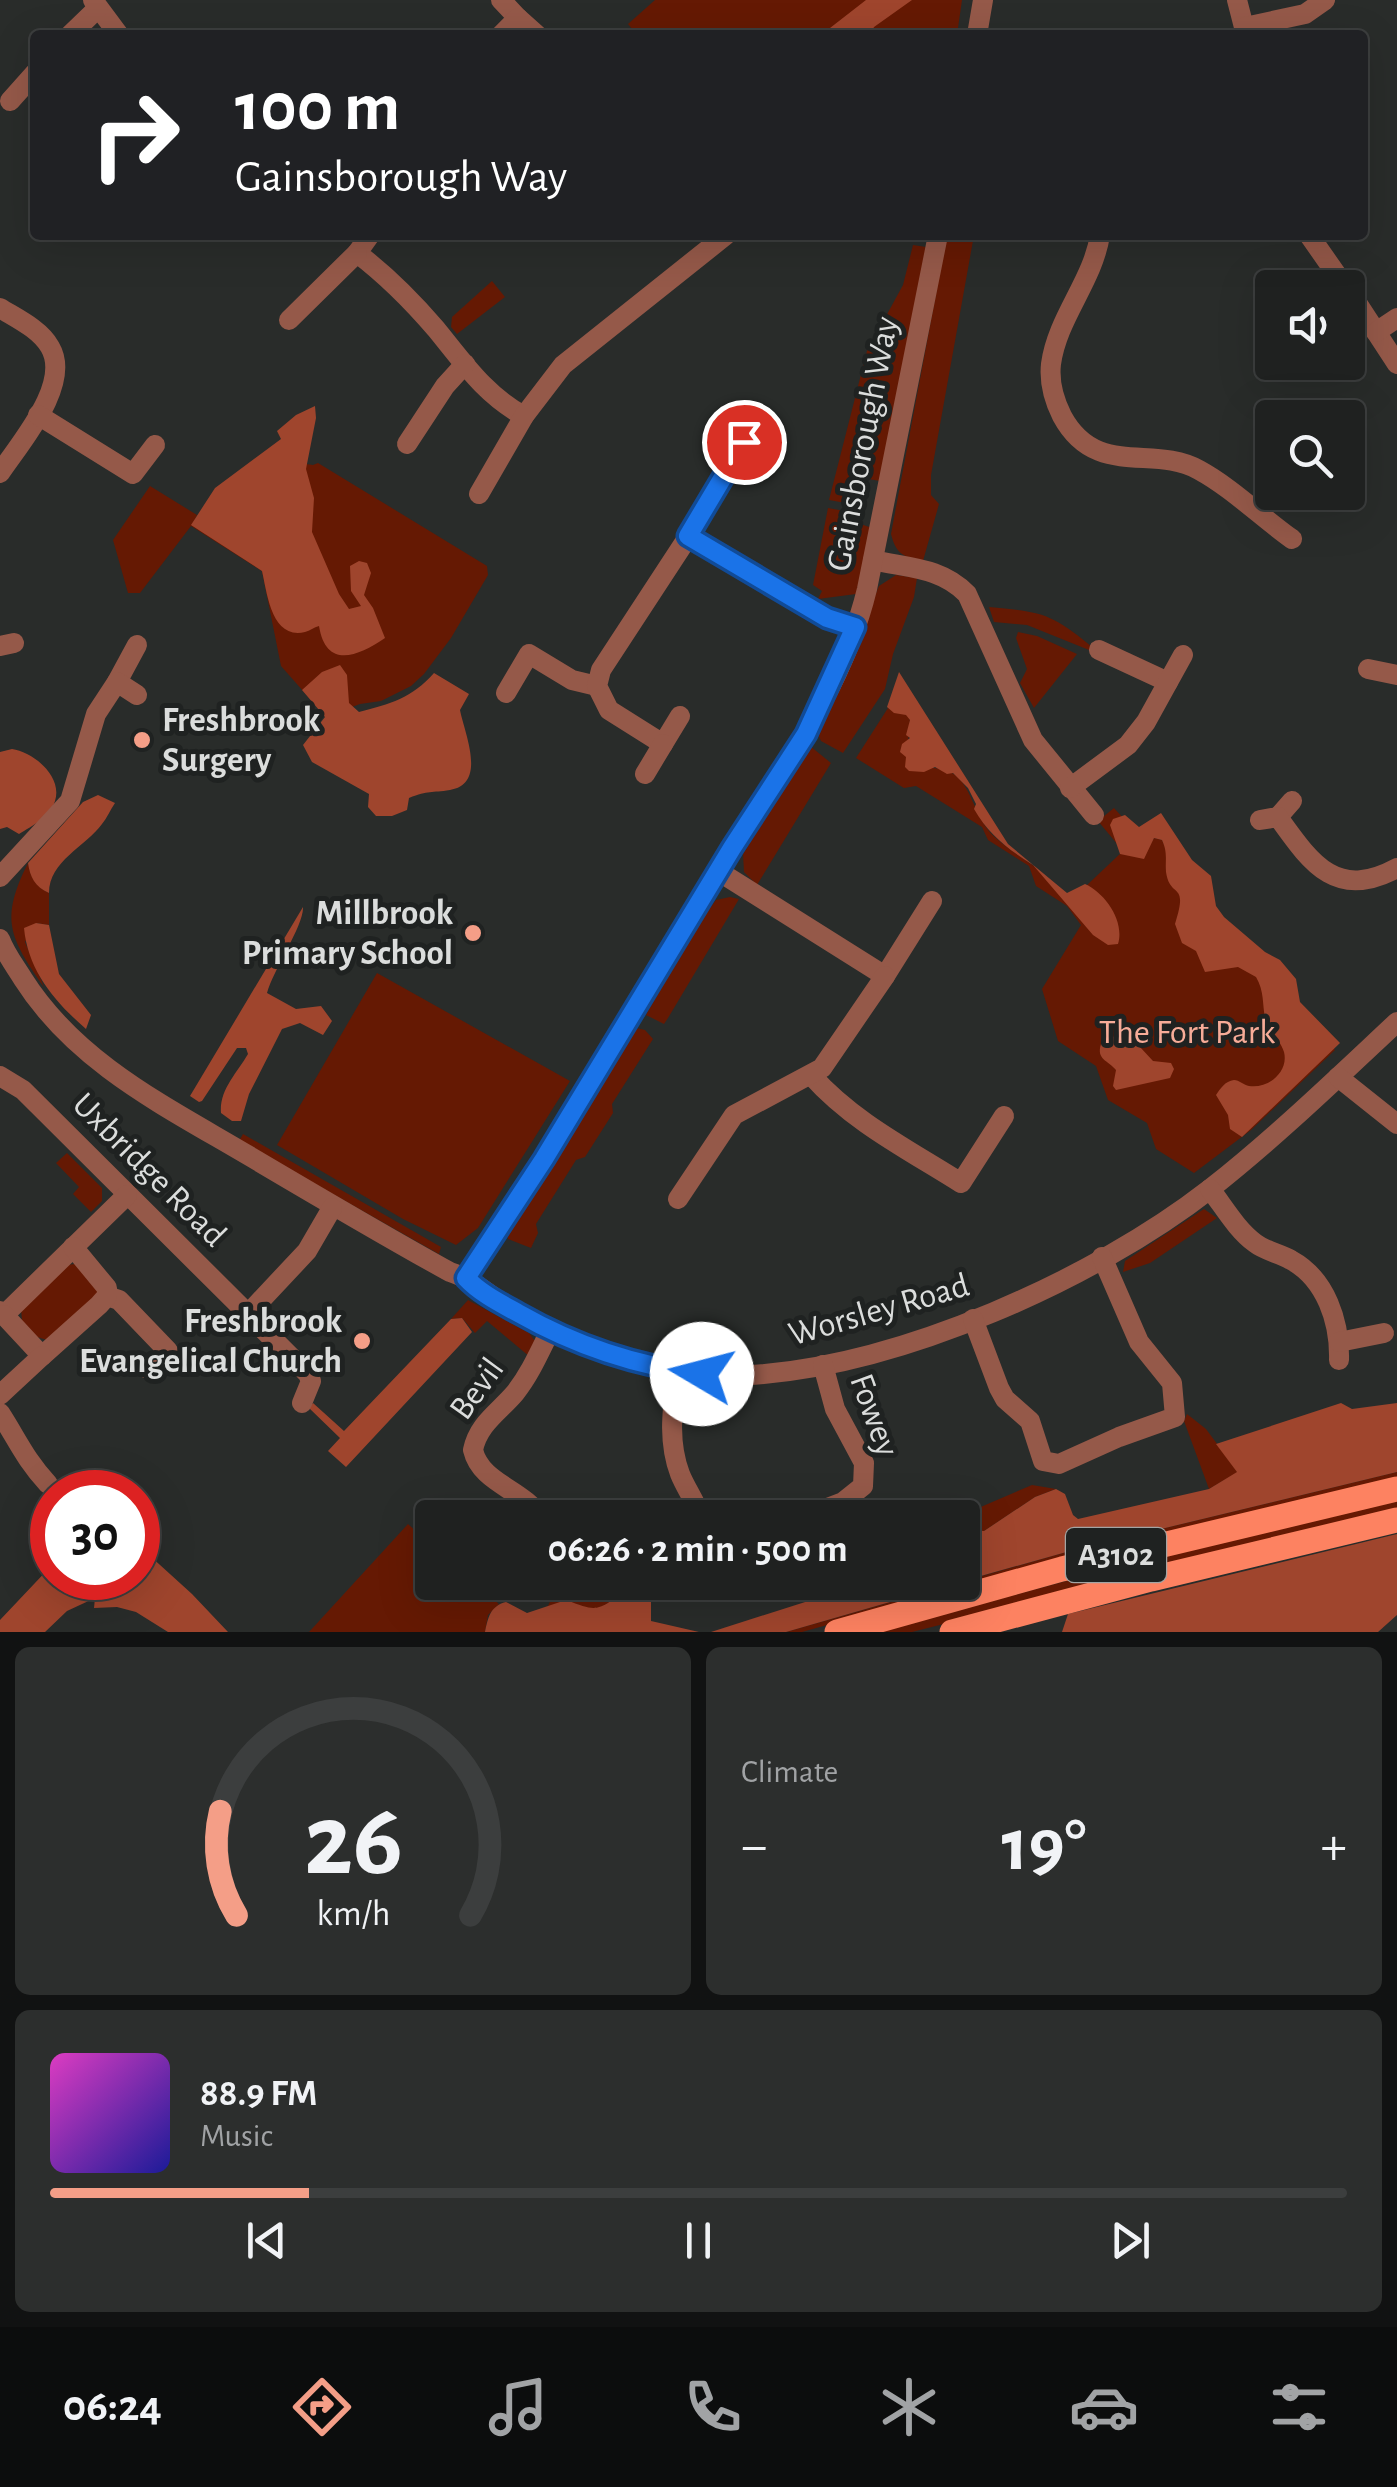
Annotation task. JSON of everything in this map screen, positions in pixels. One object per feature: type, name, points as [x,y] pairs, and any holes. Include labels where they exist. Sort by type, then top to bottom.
[{"type":"main road","name":"A3102","points":[[838,1632],[1062,1568],[1397,1488]]},
{"type":"main road","name":"A3102","points":[[952,1632],[1397,1520]]},
{"type":"street","points":[[500,0],[531,30]]},
{"type":"street","points":[[978,30],[983,0]]},
{"type":"street","points":[[1237,0],[1246,30]]},
{"type":"street","points":[[1250,30],[1304,14],[1325,0]]},
{"type":"street","points":[[74,30],[96,4],[116,30]]},
{"type":"street","points":[[506,30],[518,18]]},
{"type":"street","points":[[289,320],[366,240]]},
{"type":"street","points":[[479,494],[524,416],[563,365],[720,240]]},
{"type":"street","name":"Gainsborough Way","points":[[466,1278],[806,734],[855,627],[873,560],[937,240]]},
{"type":"street","points":[[1099,240],[1093,262],[1058,336],[1052,360],[1052,390],[1066,422],[1084,442],[1108,454],[1196,468],[1261,528],[1292,539]]},
{"type":"street","points":[[1313,240],[1334,270]]},
{"type":"street","points":[[357,253],[408,297],[501,404],[524,416]]},
{"type":"street","points":[[290,288],[306,303]]},
{"type":"street","points":[[0,308],[29,326],[51,347],[56,365],[54,383],[38,416],[0,474]]},
{"type":"street","points":[[1365,315],[1397,364]]},
{"type":"street","points":[[1376,332],[1397,318]]},
{"type":"street","points":[[407,444],[444,386],[464,364]]},
{"type":"street","points":[[38,416],[133,474],[154,445]]},
{"type":"street","points":[[663,744],[609,710],[597,686],[601,670],[744,442]]},
{"type":"street","points":[[688,536],[827,618],[855,627]]},
{"type":"street","points":[[873,560],[934,572],[954,582],[966,594],[1028,730],[1094,815]]},
{"type":"street","points":[[0,877],[30,842],[54,823],[70,801],[91,725],[137,644]]},
{"type":"street","points":[[1099,650],[1168,682]]},
{"type":"street","points":[[506,692],[529,654],[572,680],[597,686]]},
{"type":"street","points":[[1070,788],[1128,745],[1183,655]]},
{"type":"street","points":[[1368,669],[1397,675]]},
{"type":"street","points":[[117,682],[136,695]]},
{"type":"street","points":[[645,774],[680,716]]},
{"type":"street","points":[[1277,813],[1305,854],[1334,877],[1372,880],[1397,868]]},
{"type":"street","points":[[0,853],[30,842]]},
{"type":"street","points":[[718,870],[885,976]]},
{"type":"street","points":[[678,1199],[734,1115],[747,1105],[812,1076],[832,1056],[932,901]]},
{"type":"street","name":"Worsley Road","points":[[1,943],[44,1008],[100,1064],[161,1106],[332,1208],[466,1278],[550,1331],[618,1358],[677,1371],[749,1375],[823,1365],[892,1347],[973,1319],[1050,1286],[1210,1189],[1397,1022]]},
{"type":"street","name":"Uxbridge Road","points":[[0,1076],[23,1090],[308,1374],[311,1381],[302,1403]]},
{"type":"street","points":[[812,1076],[839,1105],[961,1183],[1004,1116]]},
{"type":"street","points":[[1338,1077],[1397,1124]]},
{"type":"street","points":[[1210,1189],[1256,1244],[1312,1275],[1329,1304],[1339,1351],[1384,1333]]},
{"type":"street","points":[[42,1356],[2,1313],[128,1195]]},
{"type":"street","points":[[248,1314],[307,1251],[332,1208]]},
{"type":"street","points":[[73,1247],[102,1280],[107,1296]]},
{"type":"street","points":[[973,1319],[999,1388],[1030,1421],[1039,1468],[1175,1417],[1181,1379],[1138,1342],[1102,1257]]},
{"type":"street","points":[[0,1395],[107,1296]]},
{"type":"street","points":[[107,1296],[119,1300],[168,1351],[148,1369]]},
{"type":"street","name":"Bevil","points":[[526,1500],[487,1474],[474,1450],[487,1421],[514,1395],[532,1369],[550,1331]]},
{"type":"street","name":"Fowey","points":[[823,1365],[834,1409],[860,1451],[870,1491],[848,1500]]},
{"type":"street","points":[[677,1371],[673,1448],[692,1500]]},
{"type":"street","points":[[0,1413],[35,1470]]},
{"type":"green space","points":[[655,0],[962,0],[958,30],[633,30],[628,24]]},
{"type":"green space","points":[[946,240],[973,240],[931,475],[931,495],[939,504],[923,561],[901,554],[891,534]]},
{"type":"green space","points":[[913,245],[926,247],[880,481],[863,478],[857,505],[829,500],[867,351],[903,285]]},
{"type":"green space","points":[[492,281],[505,297],[457,334],[451,327],[452,317]]},
{"type":"green space","points":[[272,459],[318,463],[487,566],[488,575],[451,638],[411,686],[381,701],[326,717],[281,666],[262,571],[191,526],[140,593],[128,593],[113,540],[150,486],[197,515],[193,523]]},
{"type":"green space","points":[[828,508],[856,513],[855,522],[872,528],[856,594],[818,599],[822,591],[813,585]]},
{"type":"green space","points":[[896,575],[917,578],[914,597],[885,689],[843,753],[821,741],[817,732],[879,586]]},
{"type":"green space","points":[[989,607],[1046,616],[1096,650],[1027,625],[994,622]]},
{"type":"green space","points":[[1018,632],[1077,654],[1034,708],[1020,683],[1027,669],[1016,638]]},
{"type":"green space","name":"The Fort Park","points":[[888,708],[910,720],[906,758],[917,769],[935,768],[957,777],[992,834],[1036,868],[1068,903],[1123,851],[1098,821],[1114,808],[1149,846],[1154,838],[1162,840],[1167,866],[1335,1050],[1251,1130],[1194,1173],[1156,1149],[1147,1123],[1108,1100],[1096,1066],[1058,1041],[1042,989],[1081,925],[1067,906],[1036,886],[1029,866],[988,840],[982,827],[916,786],[904,788],[856,758]]},
{"type":"green space","points":[[810,746],[831,763],[757,885],[744,872],[743,854]]},
{"type":"green space","points":[[28,863],[35,881],[49,893],[49,925],[36,923],[25,942],[44,987],[16,941],[12,927],[14,899]]},
{"type":"green space","points":[[739,899],[664,1024],[646,1015],[709,909],[716,900]]},
{"type":"green space","points":[[377,973],[570,1081],[478,1228],[456,1245],[403,1219],[277,1145]]},
{"type":"green space","points":[[636,1028],[645,1030],[653,1039],[612,1104],[613,1113],[585,1157],[576,1160],[536,1224],[538,1233],[531,1248],[508,1239],[507,1234]]},
{"type":"green space","points":[[243,1134],[441,1247],[439,1254],[239,1141]]},
{"type":"green space","points":[[67,1153],[102,1188],[102,1201],[91,1212],[73,1194],[79,1187],[56,1163]]},
{"type":"green space","points":[[1204,1209],[1217,1218],[1150,1263],[1123,1272],[1125,1261]]},
{"type":"green space","points":[[67,1265],[83,1266],[100,1295],[47,1340],[37,1337],[22,1321],[21,1308]]},
{"type":"green space","points":[[468,1300],[529,1333],[538,1345],[530,1357],[487,1321],[475,1333],[462,1318],[451,1319]]},
{"type":"green space","points":[[1187,1414],[1206,1429],[1238,1472],[1209,1489],[1184,1421]]},
{"type":"green space","points":[[1397,1472],[1397,1477],[1118,1544],[980,1582],[980,1577]]},
{"type":"green space","points":[[1032,1485],[1056,1489],[1035,1497],[984,1531],[980,1531],[980,1507]]},
{"type":"green space","points":[[1397,1500],[1397,1510],[912,1632],[876,1632],[1245,1533]]},
{"type":"green space","points":[[408,1524],[415,1530],[415,1600],[494,1600],[499,1604],[488,1615],[485,1632],[309,1632]]},
{"type":"green space","points":[[551,1600],[613,1600],[588,1610],[577,1604],[547,1608]]},
{"type":"green space","points":[[898,1600],[917,1600],[802,1632],[786,1632]]},
{"type":"shaded area","points":[[866,0],[912,0],[872,30],[827,30]]},
{"type":"shaded area","points":[[315,406],[306,469],[314,498],[312,532],[349,609],[361,606],[351,591],[350,566],[359,561],[367,563],[371,573],[364,595],[385,638],[354,654],[336,654],[328,649],[319,626],[294,633],[285,629],[269,602],[262,571],[191,525],[215,488],[281,439],[277,431],[296,415]]},
{"type":"shaded area","points":[[340,665],[347,675],[349,703],[359,712],[400,699],[434,673],[469,694],[460,710],[471,756],[468,778],[462,786],[416,795],[409,798],[407,810],[392,816],[376,816],[368,807],[369,794],[312,762],[303,745],[325,717],[302,690],[322,672]]},
{"type":"shaded area","points":[[899,672],[1008,844],[1067,893],[1085,884],[1100,894],[1116,917],[1118,944],[1108,945],[1093,935],[1033,865],[992,834],[974,809],[976,804],[968,788],[953,773],[935,767],[924,772],[905,767],[906,757],[900,752],[902,744],[910,738],[906,735],[910,720],[887,707]]},
{"type":"shaded area","points":[[12,749],[29,755],[44,767],[56,792],[49,812],[19,834],[7,827],[0,829],[0,752]]},
{"type":"shaded area","points":[[98,795],[115,803],[95,832],[61,863],[49,893],[44,891],[34,881],[28,863],[83,802]]},
{"type":"shaded area","points":[[1161,813],[1192,860],[1211,876],[1216,906],[1224,917],[1280,960],[1296,979],[1300,1002],[1340,1043],[1242,1137],[1230,1129],[1228,1115],[1216,1095],[1231,1081],[1256,1086],[1270,1082],[1283,1066],[1284,1052],[1267,1024],[1256,977],[1238,967],[1205,972],[1196,951],[1182,943],[1175,924],[1180,901],[1168,880],[1162,840],[1154,838],[1144,859],[1120,854],[1110,825],[1113,819],[1125,815],[1139,827]]},
{"type":"shaded area","points":[[303,907],[299,925],[267,993],[296,1009],[321,1006],[332,1021],[323,1035],[300,1023],[282,1029],[249,1094],[241,1121],[232,1121],[221,1113],[221,1105],[226,1089],[248,1054],[246,1048],[237,1048],[202,1101],[190,1096]]},
{"type":"shaded area","points":[[36,923],[49,925],[59,974],[91,1015],[86,1029],[54,997],[37,972],[24,928]]},
{"type":"shaded area","points":[[1129,1025],[1135,1029],[1140,1047],[1153,1061],[1171,1063],[1174,1069],[1170,1078],[1116,1090],[1116,1070],[1101,1057],[1101,1044],[1112,1039],[1120,1027]]},
{"type":"shaded area","points":[[462,1318],[472,1332],[346,1467],[328,1451],[340,1438],[309,1408],[313,1403],[344,1431],[451,1319]]},
{"type":"shaded area","points":[[1341,1403],[1352,1409],[1397,1403],[1397,1472],[980,1576],[980,1531],[1035,1497],[1056,1489],[1065,1494],[1078,1519],[1209,1489],[1237,1472],[1216,1444]]},
{"type":"shaded area","points":[[1397,1534],[1397,1615],[1378,1632],[1062,1632],[1068,1614]]},
{"type":"shaded area","points":[[160,1565],[228,1632],[168,1632],[136,1612],[117,1607],[94,1608],[95,1600],[160,1600]]},
{"type":"shaded area","points":[[30,1588],[30,1600],[91,1600],[67,1611],[45,1632],[0,1632],[0,1620]]},
{"type":"shaded area","points":[[566,1600],[598,1608],[609,1602],[651,1600],[651,1621],[699,1632],[485,1632],[493,1610],[506,1602],[527,1613]]},
{"type":"shaded area","points":[[811,1600],[897,1600],[786,1632],[711,1632]]},
{"type":"place","name":"Freshbrook Surgery","points":[[142,740]]},
{"type":"place","name":"Millbrook Primary School","points":[[473,933]]},
{"type":"place","name":"Freshbrook Evangelical Church","points":[[362,1341]]},
{"type":"route","points":[[702,1374],[648,1366],[586,1347],[550,1331],[466,1278],[544,1159],[732,848],[806,734],[855,627],[827,618],[688,536],[744,442]]}]
